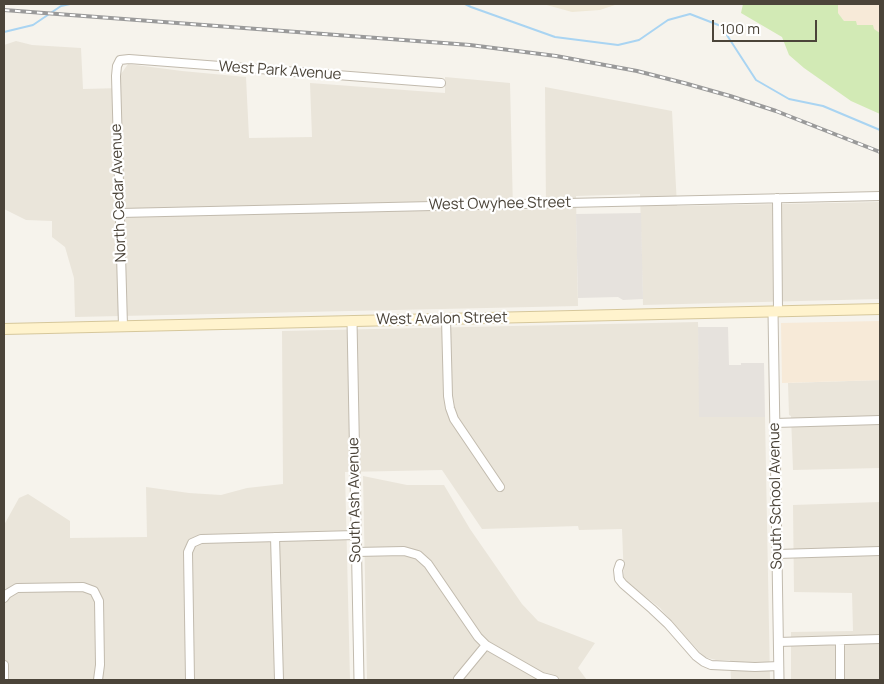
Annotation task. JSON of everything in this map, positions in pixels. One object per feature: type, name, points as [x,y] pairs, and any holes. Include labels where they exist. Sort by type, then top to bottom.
[{"type":"main road","name":"West Avalon Street","points":[[4,329],[880,309]]},
{"type":"street","name":"West Park Avenue","points":[[120,60],[441,83]]},
{"type":"street","name":"North Cedar Avenue","points":[[120,60],[116,76],[123,326]]},
{"type":"street","name":"West Owyhee Street","points":[[120,213],[880,196]]},
{"type":"street","points":[[775,311],[777,198]]},
{"type":"street","name":"South School Avenue","points":[[775,311],[779,680]]},
{"type":"street","points":[[446,319],[450,408],[454,419],[500,487]]},
{"type":"street","name":"South Ash Avenue","points":[[352,321],[359,680]]},
{"type":"street","points":[[775,423],[880,420]]},
{"type":"street","points":[[190,680],[188,552],[192,543],[201,539],[356,535]]},
{"type":"street","points":[[275,537],[279,680]]},
{"type":"street","points":[[356,552],[404,551],[418,554],[428,564],[486,646],[542,677],[554,680]]},
{"type":"street","points":[[777,554],[880,551]]},
{"type":"street","points":[[620,564],[618,570],[619,579],[623,584],[668,624],[696,656],[704,662],[711,665],[729,666],[779,666]]},
{"type":"street","points":[[5,596],[17,588],[83,587],[94,591],[99,601],[100,665],[98,680]]},
{"type":"street","points":[[778,642],[880,639]]},
{"type":"street","points":[[840,640],[840,680]]},
{"type":"street","points":[[458,679],[486,646]]},
{"type":"street","points":[[4,665],[4,680]]},
{"type":"shaded area","points":[[543,4],[618,4],[600,10],[572,12]]},
{"type":"shaded area","points":[[838,4],[880,4],[880,33],[873,29],[873,25],[856,25],[856,21],[844,21],[838,13]]},
{"type":"shaded area","points":[[16,41],[32,45],[81,48],[83,89],[121,88],[121,74],[128,64],[246,77],[249,138],[312,137],[310,83],[445,93],[445,77],[510,83],[513,210],[546,209],[545,87],[672,111],[677,206],[880,202],[880,299],[643,305],[640,194],[576,196],[578,306],[75,317],[74,278],[65,247],[52,237],[52,221],[26,220],[4,209],[4,45]]},
{"type":"shaded area","points":[[641,213],[643,299],[623,300],[618,297],[578,298],[576,214]]},
{"type":"shaded area","points":[[880,321],[880,380],[782,383],[781,323]]},
{"type":"shaded area","points":[[698,322],[700,417],[765,417],[770,680],[731,680],[730,660],[716,660],[704,657],[660,608],[624,580],[622,529],[579,530],[578,526],[482,529],[442,470],[345,472],[350,680],[4,680],[4,525],[19,498],[28,494],[70,521],[70,538],[147,537],[146,487],[221,495],[247,488],[283,484],[282,331]]},
{"type":"shaded area","points":[[698,327],[728,327],[729,365],[764,363],[765,417],[699,417]]},
{"type":"shaded area","points":[[880,380],[880,468],[793,470],[788,383]]},
{"type":"shaded area","points":[[363,476],[407,485],[444,485],[470,529],[522,604],[538,621],[595,643],[578,668],[587,680],[367,680]]},
{"type":"shaded area","points":[[880,502],[880,680],[791,680],[791,632],[853,631],[852,593],[794,592],[793,505]]},
{"type":"green space","points":[[743,4],[838,4],[838,13],[844,21],[856,21],[857,25],[873,25],[874,29],[880,33],[880,114],[851,101],[804,68],[789,55],[782,37],[741,13]]},
{"type":"waterway","points":[[4,32],[33,25],[61,6],[70,4]]},
{"type":"waterway","points":[[465,4],[555,37],[618,45],[639,40],[668,20],[690,14],[721,26],[756,80],[789,99],[823,106],[880,130]]},
{"type":"railway","points":[[4,10],[470,45],[556,56],[637,71],[730,96],[776,111],[880,152]]}]
